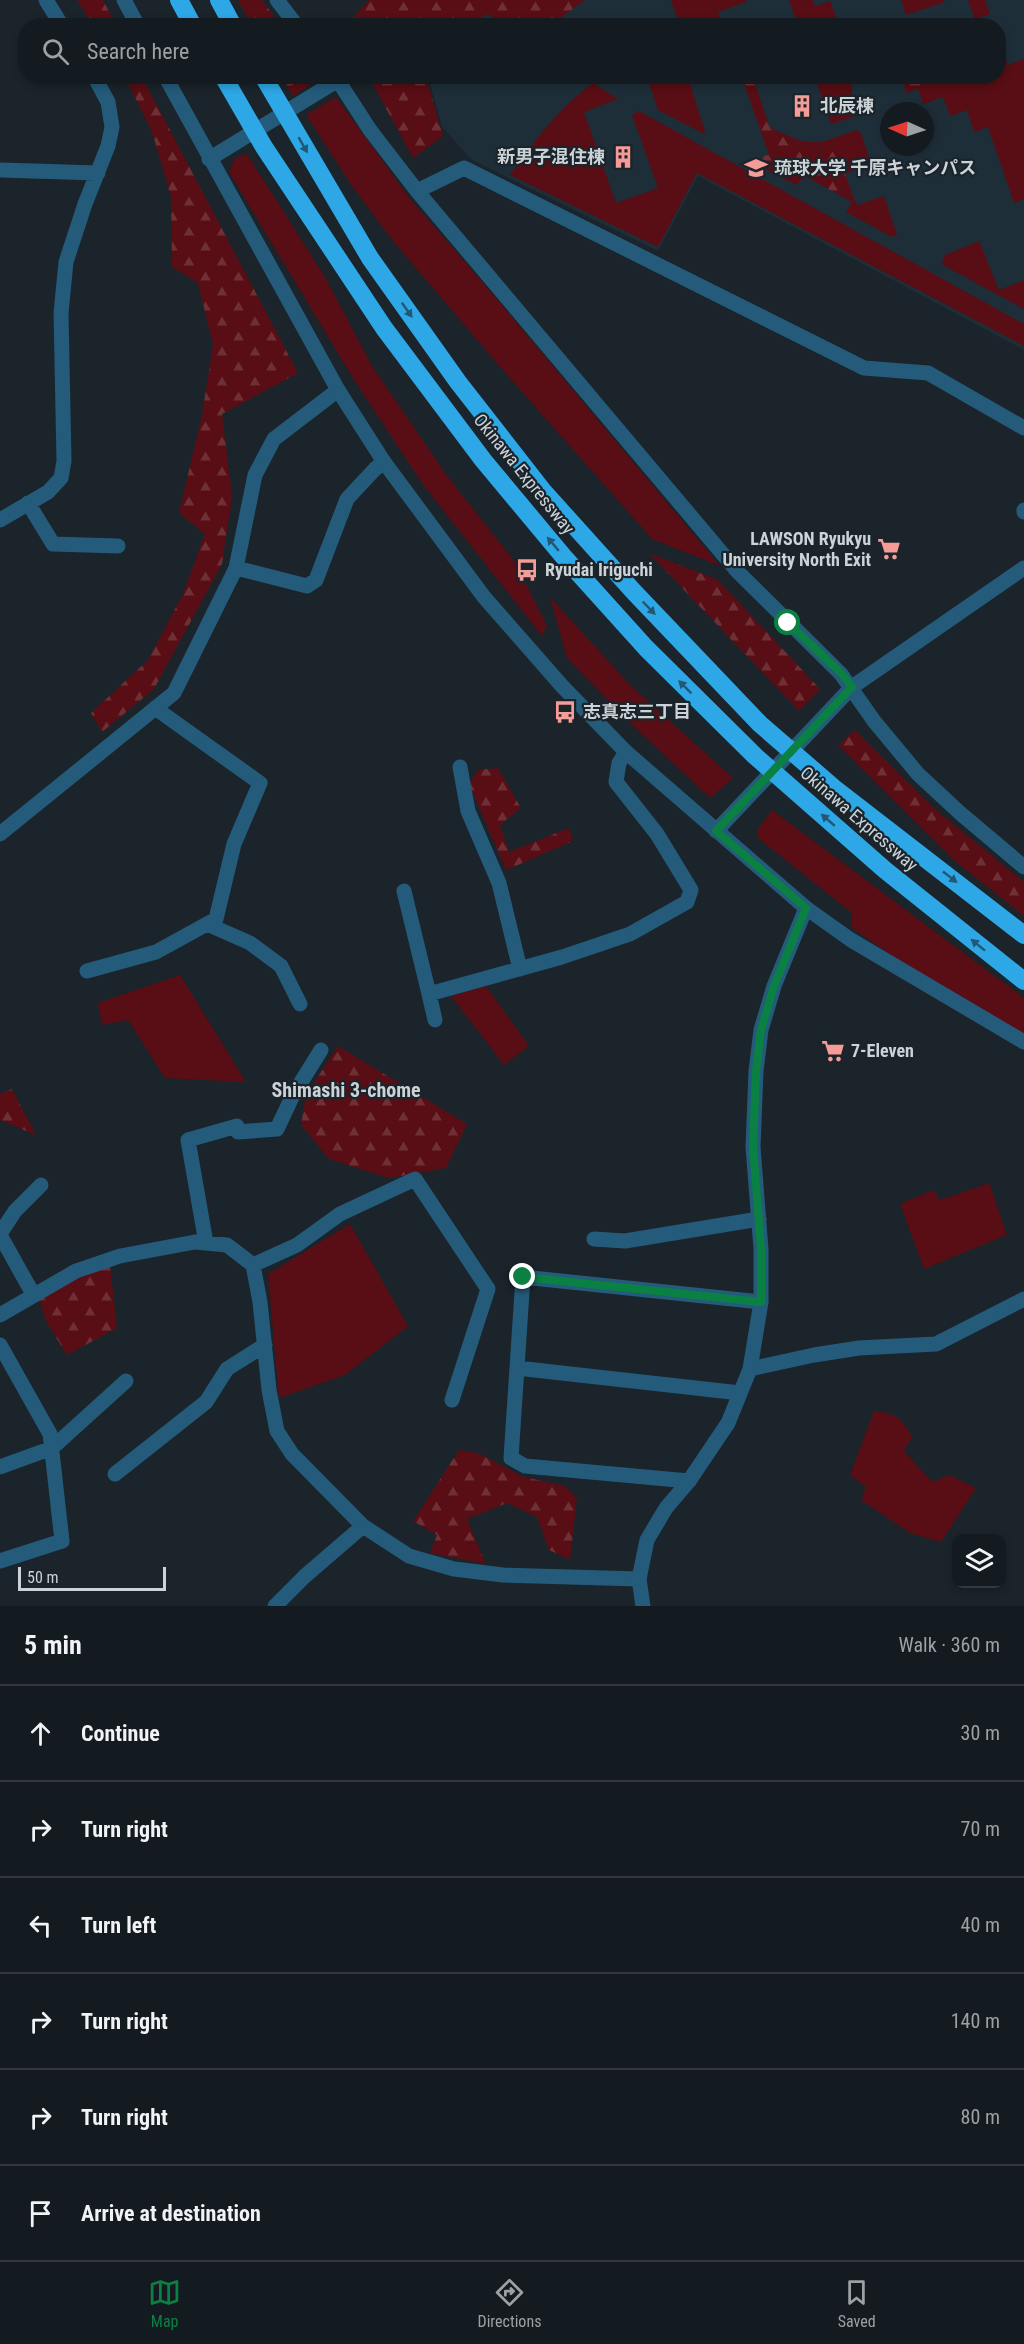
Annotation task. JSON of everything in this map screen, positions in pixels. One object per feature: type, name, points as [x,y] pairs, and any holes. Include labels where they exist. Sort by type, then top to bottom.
[{"type":"highway","points":[[178,0],[188,18]]},
{"type":"highway","points":[[219,0],[229,18]]},
{"type":"highway","name":"Okinawa Expressway","points":[[228,84],[264,147],[384,328],[483,460],[563,556],[646,648],[755,756],[885,870],[1024,981]]},
{"type":"highway","name":"Okinawa Expressway","points":[[268,84],[370,258],[458,382],[543,491],[634,592],[760,724],[834,788],[1024,935]]},
{"type":"street","points":[[46,0],[57,18]]},
{"type":"street","points":[[124,0],[134,18]]},
{"type":"street","points":[[277,0],[291,18]]},
{"type":"street","points":[[0,520],[48,492],[61,478],[64,461],[61,313],[66,262],[82,212],[108,146],[112,127],[108,102],[98,84]]},
{"type":"street","points":[[170,84],[215,156],[338,390],[384,462],[484,597],[562,687],[627,752],[806,908],[851,940],[1024,1042]]},
{"type":"street","points":[[215,156],[329,84]]},
{"type":"street","points":[[336,84],[417,191],[737,571],[842,674],[874,721],[918,774],[1024,867]]},
{"type":"street","points":[[417,191],[464,168],[864,368],[928,373],[1024,428]]},
{"type":"street","points":[[0,170],[98,173]]},
{"type":"street","points":[[0,834],[174,693],[236,568],[255,475],[274,439],[338,390]]},
{"type":"street","points":[[236,568],[307,586],[316,580],[347,499],[384,462]]},
{"type":"street","points":[[28,503],[53,544],[118,546]]},
{"type":"street","points":[[716,831],[745,803],[852,687],[1024,568]]},
{"type":"street","points":[[87,971],[156,952],[216,919],[234,844],[260,783],[155,708]]},
{"type":"street","points":[[429,993],[562,957],[630,934],[687,902],[691,890],[657,834],[616,782],[619,763],[627,752]]},
{"type":"street","points":[[460,767],[468,811],[499,883],[519,969]]},
{"type":"street","points":[[404,891],[435,1020]]},
{"type":"street","points":[[643,1606],[639,1579],[647,1540],[666,1508],[689,1480],[728,1423],[750,1369],[761,1302],[761,1249],[753,1147],[756,1071],[761,1030],[774,986],[806,908]]},
{"type":"street","points":[[207,924],[250,943],[282,966],[300,1004]]},
{"type":"street","points":[[206,1243],[188,1140],[237,1126],[238,1132],[277,1129],[293,1095],[321,1050]]},
{"type":"street","points":[[253,1265],[297,1245],[340,1214],[415,1179],[488,1289],[452,1400]]},
{"type":"street","points":[[33,1294],[0,1234],[15,1212],[41,1185]]},
{"type":"street","points":[[594,1239],[625,1241],[759,1219]]},
{"type":"street","points":[[0,1315],[76,1271],[120,1256],[195,1242],[227,1245],[253,1265],[260,1302],[269,1390],[277,1431],[292,1454],[363,1526],[409,1556],[454,1569],[503,1575],[639,1579]]},
{"type":"street","points":[[689,1480],[525,1466],[511,1458],[523,1277],[761,1302]]},
{"type":"street","points":[[750,1369],[859,1348],[936,1344],[1024,1299]]},
{"type":"street","points":[[0,1345],[50,1434],[62,1541],[0,1561]]},
{"type":"street","points":[[115,1474],[206,1402],[226,1369],[265,1345]]},
{"type":"street","points":[[517,1368],[740,1393]]},
{"type":"street","points":[[0,1467],[52,1448],[126,1381]]},
{"type":"street","points":[[275,1606],[305,1576],[363,1526]]},
{"type":"shaded area","name":"琉球大学 千原キャンパス","points":[[458,0],[1024,0],[1024,350],[698,176],[658,251],[472,160],[442,127],[430,84],[1006,84],[1006,18],[444,18]]},
{"type":"green space","points":[[77,0],[103,0],[112,18],[89,18]]},
{"type":"green space","points":[[238,0],[262,0],[275,18],[248,18]]},
{"type":"green space","points":[[369,0],[585,0],[561,18],[492,18],[488,14],[480,18],[353,18]]},
{"type":"green space","points":[[671,0],[745,0],[746,2],[718,12],[720,18],[677,18]]},
{"type":"green space","points":[[789,0],[813,0],[815,6],[830,1],[836,18],[795,18]]},
{"type":"green space","points":[[901,0],[944,0],[945,2],[906,15]]},
{"type":"green space","points":[[968,0],[985,0],[990,14],[974,18]]},
{"type":"green space","points":[[1006,59],[1008,65],[1024,59],[1024,199],[1014,203],[988,127],[974,132],[967,110],[950,116],[943,97],[922,102],[918,88],[930,84],[1006,84]]},
{"type":"green space","points":[[128,84],[146,84],[298,373],[222,414],[232,497],[222,564],[154,689],[102,732],[91,713],[148,660],[183,594],[205,534],[179,513],[202,415],[213,345],[198,283],[172,267],[171,197],[152,132]]},
{"type":"green space","points":[[286,84],[312,84],[293,96]]},
{"type":"green space","points":[[373,84],[428,84],[443,136],[413,158]]},
{"type":"green space","points":[[595,84],[618,99],[584,112],[616,203],[658,188],[632,115],[639,111],[1024,324],[1024,346],[697,173],[658,247],[510,175],[558,114],[580,93]]},
{"type":"green space","points":[[649,84],[690,84],[706,135],[658,110]]},
{"type":"green space","points":[[744,84],[755,84],[770,128],[794,138],[797,149],[838,152],[852,194],[843,197],[805,176],[796,185],[758,165],[764,156],[769,155]]},
{"type":"green space","points":[[817,84],[852,84],[852,106],[855,116],[831,124]]},
{"type":"green space","points":[[904,84],[932,84],[906,93]]},
{"type":"green space","points":[[336,97],[411,200],[720,566],[652,539],[392,240],[352,186],[306,115]]},
{"type":"green space","points":[[856,130],[861,133],[871,164],[845,174],[838,152],[797,149],[794,138],[818,142]]},
{"type":"green space","points":[[247,154],[325,277],[372,366],[445,473],[515,562],[547,626],[542,636],[424,486],[354,380],[229,172],[235,158]]},
{"type":"green space","points":[[852,194],[857,205],[884,196],[897,235],[892,237],[846,212],[852,202],[843,197]]},
{"type":"green space","points":[[979,241],[999,290],[1024,280],[1024,309],[943,265],[945,255]]},
{"type":"green space","points":[[649,553],[718,580],[820,689],[799,711]]},
{"type":"green space","points":[[550,597],[631,686],[733,778],[710,798],[627,720],[567,658]]},
{"type":"green space","points":[[855,730],[935,809],[1024,882],[1024,916],[956,862],[838,745]]},
{"type":"green space","points":[[498,768],[521,808],[500,825],[509,852],[569,828],[573,841],[506,870],[469,784],[478,770]]},
{"type":"green space","points":[[772,810],[1024,998],[1024,1034],[926,979],[852,928],[852,913],[758,838],[758,829]]},
{"type":"green space","points":[[180,975],[246,1082],[165,1078],[128,1020],[102,1025],[98,1003]]},
{"type":"green space","points":[[486,986],[529,1046],[504,1065],[451,996]]},
{"type":"green space","points":[[338,1046],[467,1124],[446,1168],[389,1178],[329,1159],[301,1125],[306,1095]]},
{"type":"green space","points":[[12,1089],[36,1135],[0,1120],[0,1094]]},
{"type":"green space","points":[[989,1183],[1007,1235],[924,1269],[900,1204],[933,1190],[940,1200]]},
{"type":"green space","points":[[350,1224],[408,1326],[345,1375],[279,1398],[268,1274]]},
{"type":"green space","points":[[110,1266],[117,1328],[67,1355],[46,1321],[39,1299],[76,1279]]},
{"type":"green space","points":[[874,1411],[893,1415],[905,1426],[912,1437],[904,1451],[932,1482],[949,1475],[976,1488],[941,1542],[910,1533],[861,1500],[866,1487],[850,1475]]},
{"type":"green space","points":[[459,1450],[478,1453],[524,1477],[565,1486],[577,1499],[570,1560],[549,1550],[537,1517],[507,1503],[467,1519],[486,1564],[430,1553],[437,1535],[413,1521]]},
{"type":"place","name":"北辰棟","points":[[802,106]]},
{"type":"place","name":"新男子混住棟","points":[[623,157]]},
{"type":"place","name":"琉球大学 千原キャンパス","points":[[756,168]]},
{"type":"place","name":"LAWSON Ryukyu University North Exit","points":[[889,549]]},
{"type":"place","name":"Ryudai Iriguchi","points":[[527,570]]},
{"type":"place","name":"志真志三丁目","points":[[565,712]]},
{"type":"place","name":"7-Eleven","points":[[833,1051]]},
{"type":"district","name":"Shimashi 3-chome","points":[[346,1090]]},
{"type":"route","points":[[523,1277],[761,1302],[761,1249],[753,1147],[756,1071],[761,1030],[774,986],[806,908],[716,831],[745,803],[852,687],[842,674],[788,623]]}]
